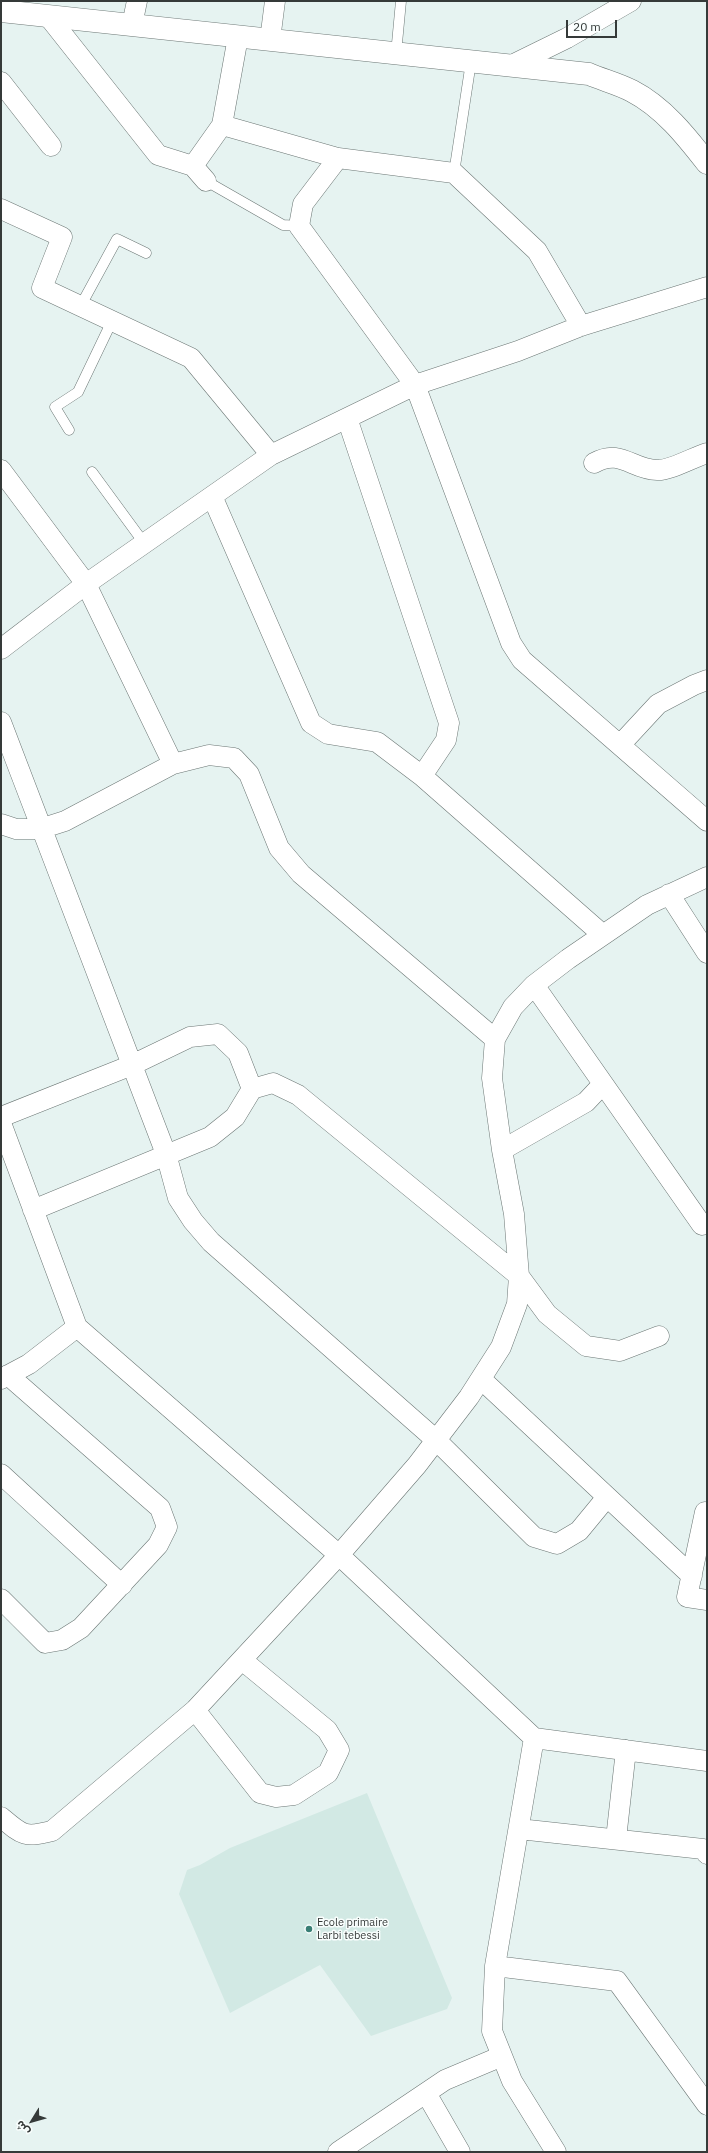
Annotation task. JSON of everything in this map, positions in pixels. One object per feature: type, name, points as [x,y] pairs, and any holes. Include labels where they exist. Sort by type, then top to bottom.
[{"type":"street","points":[[132,25],[137,1]]},
{"type":"street","points":[[270,40],[275,1]]},
{"type":"street","points":[[510,66],[567,38],[631,1]]},
{"type":"street","points":[[1,10],[589,74],[632,91],[658,108],[681,129],[707,163]]},
{"type":"street","points":[[48,16],[158,155],[193,166],[206,181]]},
{"type":"street","points":[[193,166],[222,125],[238,37]]},
{"type":"street","points":[[1,82],[51,146]]},
{"type":"street","points":[[222,125],[338,158],[454,173],[538,251],[581,326]]},
{"type":"street","points":[[338,158],[303,204],[299,226],[415,385],[511,643],[522,660],[707,821]]},
{"type":"street","points":[[1,208],[62,237],[42,288],[191,358],[270,455]]},
{"type":"street","points":[[1,649],[86,584],[270,455],[415,385],[518,351],[581,326],[707,287]]},
{"type":"street","points":[[347,418],[449,723],[446,740],[422,776]]},
{"type":"street","points":[[594,463],[615,457],[647,470],[659,471],[707,453]]},
{"type":"street","points":[[1,470],[86,584],[173,764]]},
{"type":"street","points":[[212,496],[311,723],[328,734],[377,742],[422,776],[603,935]]},
{"type":"street","points":[[620,745],[658,704],[694,685],[707,680]]},
{"type":"street","points":[[1,722],[40,829],[166,1154],[178,1198],[193,1221],[211,1242],[436,1440],[534,1537],[557,1544],[580,1531],[606,1497]]},
{"type":"street","points":[[1,824],[16,829],[40,829],[65,821],[173,764],[209,755],[234,758],[249,774],[279,848],[301,874],[495,1039]]},
{"type":"street","points":[[1,1817],[20,1834],[36,1835],[52,1831],[195,1710],[339,1555],[417,1465],[436,1440],[481,1379],[501,1347],[516,1304],[519,1276],[514,1214],[502,1150],[492,1078],[495,1039],[513,1007],[534,985],[647,905],[707,877]]},
{"type":"street","points":[[669,894],[707,953]]},
{"type":"street","points":[[534,985],[602,1085],[702,1225]]},
{"type":"street","points":[[1,1117],[132,1065],[190,1037],[218,1034],[238,1053],[252,1089]]},
{"type":"street","points":[[33,1210],[210,1137],[235,1117],[252,1089],[273,1083],[298,1095],[519,1276],[547,1314],[586,1346],[620,1351],[659,1336]]},
{"type":"street","points":[[502,1150],[586,1102],[602,1085]]},
{"type":"street","points":[[1,1123],[76,1327],[339,1555],[534,1738],[707,1761]]},
{"type":"street","points":[[1,1599],[45,1643],[62,1640],[81,1628],[122,1585],[158,1545],[167,1527],[160,1508],[5,1377],[29,1364],[76,1327]]},
{"type":"street","points":[[481,1379],[692,1576]]},
{"type":"street","points":[[1,1474],[122,1585]]},
{"type":"street","points":[[705,1512],[688,1597],[707,1600]]},
{"type":"street","points":[[195,1710],[260,1793],[276,1797],[294,1795],[328,1773],[339,1750],[327,1730],[242,1660]]},
{"type":"street","points":[[534,1738],[495,1966],[492,2031],[512,2081],[556,2152]]},
{"type":"street","points":[[616,1839],[626,1750]]},
{"type":"street","points":[[519,1829],[703,1849],[707,1854]]},
{"type":"street","points":[[495,1966],[617,1981],[707,2106]]},
{"type":"street","points":[[338,2152],[445,2080],[502,2056]]},
{"type":"street","points":[[426,2093],[460,2152]]},
{"type":"lane","points":[[396,54],[401,1]]},
{"type":"lane","points":[[454,173],[471,62]]},
{"type":"lane","points":[[206,181],[283,225],[299,226]]},
{"type":"lane","points":[[80,307],[117,239],[146,253]]},
{"type":"lane","points":[[69,430],[55,407],[78,392],[112,321]]},
{"type":"lane","points":[[92,472],[144,543]]},
{"type":"shaded area","name":"Ecole primaire Larbi tebessi","points":[[367,1793],[452,1998],[447,2009],[371,2036],[320,1965],[230,2013],[179,1894],[187,1870],[200,1865],[230,1848]]},
{"type":"place","name":"Ecole primaire Larbi tebessi","points":[[309,1929]]}]
